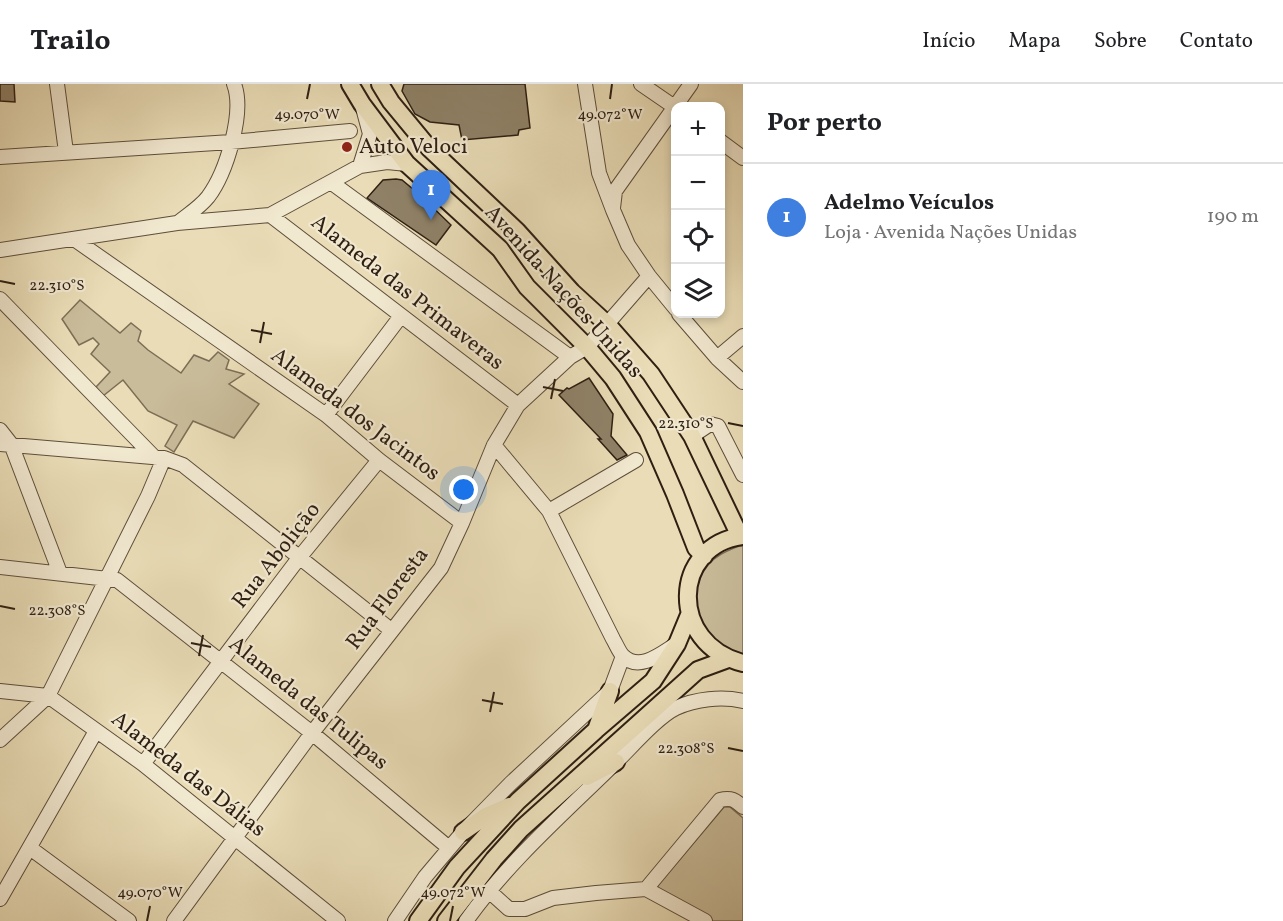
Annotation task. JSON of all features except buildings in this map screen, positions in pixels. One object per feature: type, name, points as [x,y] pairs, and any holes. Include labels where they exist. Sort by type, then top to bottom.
[{"type":"main road","name":"Avenida Nações Unidas","points":[[350,84],[362,104],[407,164],[500,249],[527,287],[587,347],[613,378],[648,432],[696,548],[704,556]]},
{"type":"main road","name":"Avenida Nações Unidas","points":[[380,84],[391,102],[429,148],[517,231],[572,292],[608,325],[651,374],[692,436],[737,530],[743,534]]},
{"type":"main road","points":[[391,102],[389,89],[392,84]]},
{"type":"main road","points":[[500,249],[517,231]]},
{"type":"main road","name":"Avenida Nações Unidas","points":[[739,662],[710,648],[697,634],[689,615],[687,599],[689,584],[704,556],[726,541],[743,534]]},
{"type":"main road","points":[[418,921],[457,867],[518,801],[652,681],[677,644],[689,615]]},
{"type":"main road","points":[[446,921],[494,859],[521,830],[698,670],[739,662]]},
{"type":"main road","points":[[596,730],[610,691]]},
{"type":"main road","points":[[646,732],[670,695]]},
{"type":"main road","points":[[536,785],[537,795],[543,800],[552,801],[589,776],[616,762]]},
{"type":"main road","points":[[463,832],[486,816],[518,801]]},
{"type":"main road","points":[[518,801],[526,809],[527,816],[521,830]]},
{"type":"street","points":[[57,84],[66,152]]},
{"type":"street","points":[[234,84],[238,107]]},
{"type":"street","points":[[215,219],[206,207],[208,197],[221,174],[246,84]]},
{"type":"street","points":[[585,84],[599,173],[613,210],[628,245],[671,304]]},
{"type":"street","points":[[641,84],[671,105]]},
{"type":"street","points":[[679,102],[691,84]]},
{"type":"street","points":[[362,104],[370,134],[360,166],[387,162],[407,164]]},
{"type":"street","points":[[613,210],[615,191],[671,114]]},
{"type":"street","points":[[0,157],[231,142],[350,131]]},
{"type":"street","points":[[725,145],[743,158]]},
{"type":"street","name":"Alameda das Primaveras","points":[[0,250],[177,223],[270,215],[360,166]]},
{"type":"street","points":[[332,183],[570,357]]},
{"type":"street","points":[[177,223],[208,197]]},
{"type":"street","name":"Alameda das Primaveras","points":[[270,215],[518,405]]},
{"type":"street","name":"Alameda dos Jacintos","points":[[74,239],[326,415],[462,523]]},
{"type":"street","name":"Rua Floresta","points":[[174,921],[312,734],[441,568],[494,445],[518,405],[570,357],[587,347],[649,276]]},
{"type":"street","points":[[2,303],[159,458]]},
{"type":"street","points":[[326,415],[401,316]]},
{"type":"street","points":[[682,318],[717,358],[743,382]]},
{"type":"street","points":[[717,358],[743,336]]},
{"type":"street","points":[[692,436],[710,424],[718,426],[743,475]]},
{"type":"street","points":[[0,430],[60,573]]},
{"type":"street","points":[[5,444],[159,458],[183,465],[391,630]]},
{"type":"street","points":[[494,445],[549,511],[623,656],[633,662],[652,660],[677,644]]},
{"type":"street","points":[[0,740],[48,696],[148,496],[159,458]]},
{"type":"street","name":"Rua Abolição","points":[[143,764],[299,558],[379,459]]},
{"type":"street","points":[[549,511],[636,460]]},
{"type":"street","name":"Alameda das Tulipas","points":[[0,567],[117,580],[312,734],[449,848]]},
{"type":"street","points":[[395,921],[425,878],[463,832],[511,783],[610,691],[623,656]]},
{"type":"street","points":[[0,691],[48,696]]},
{"type":"street","name":"Alameda das Dálias","points":[[48,696],[143,764],[236,838],[328,918]]},
{"type":"street","points":[[466,921],[531,844],[646,732],[674,709],[703,699],[743,701]]},
{"type":"street","points":[[0,899],[96,731]]},
{"type":"street","points":[[646,890],[720,800],[727,798],[735,800],[743,807]]},
{"type":"street","points":[[30,848],[129,921]]},
{"type":"street","points":[[489,891],[509,909],[525,909],[553,898],[646,890],[705,921]]},
{"type":"shaded area","points":[[80,300],[120,333],[131,323],[141,331],[138,341],[181,373],[194,355],[209,361],[218,352],[229,360],[226,369],[244,374],[229,384],[259,404],[234,438],[193,421],[174,452],[165,446],[177,425],[148,411],[123,380],[103,396],[96,387],[110,372],[91,354],[99,344],[93,338],[79,345],[62,319]]},
{"type":"shaded area","points":[[743,546],[743,655],[730,650],[707,635],[696,610],[697,590],[703,572],[718,556]]},
{"type":"shaded area","points":[[724,807],[730,807],[743,818],[743,921],[709,921],[658,888],[658,885]]},
{"type":"place","name":"Auto Veloci","points":[[347,147]]},
{"type":"place","name":"Adelmo Veículos","points":[[431,220]]}]
